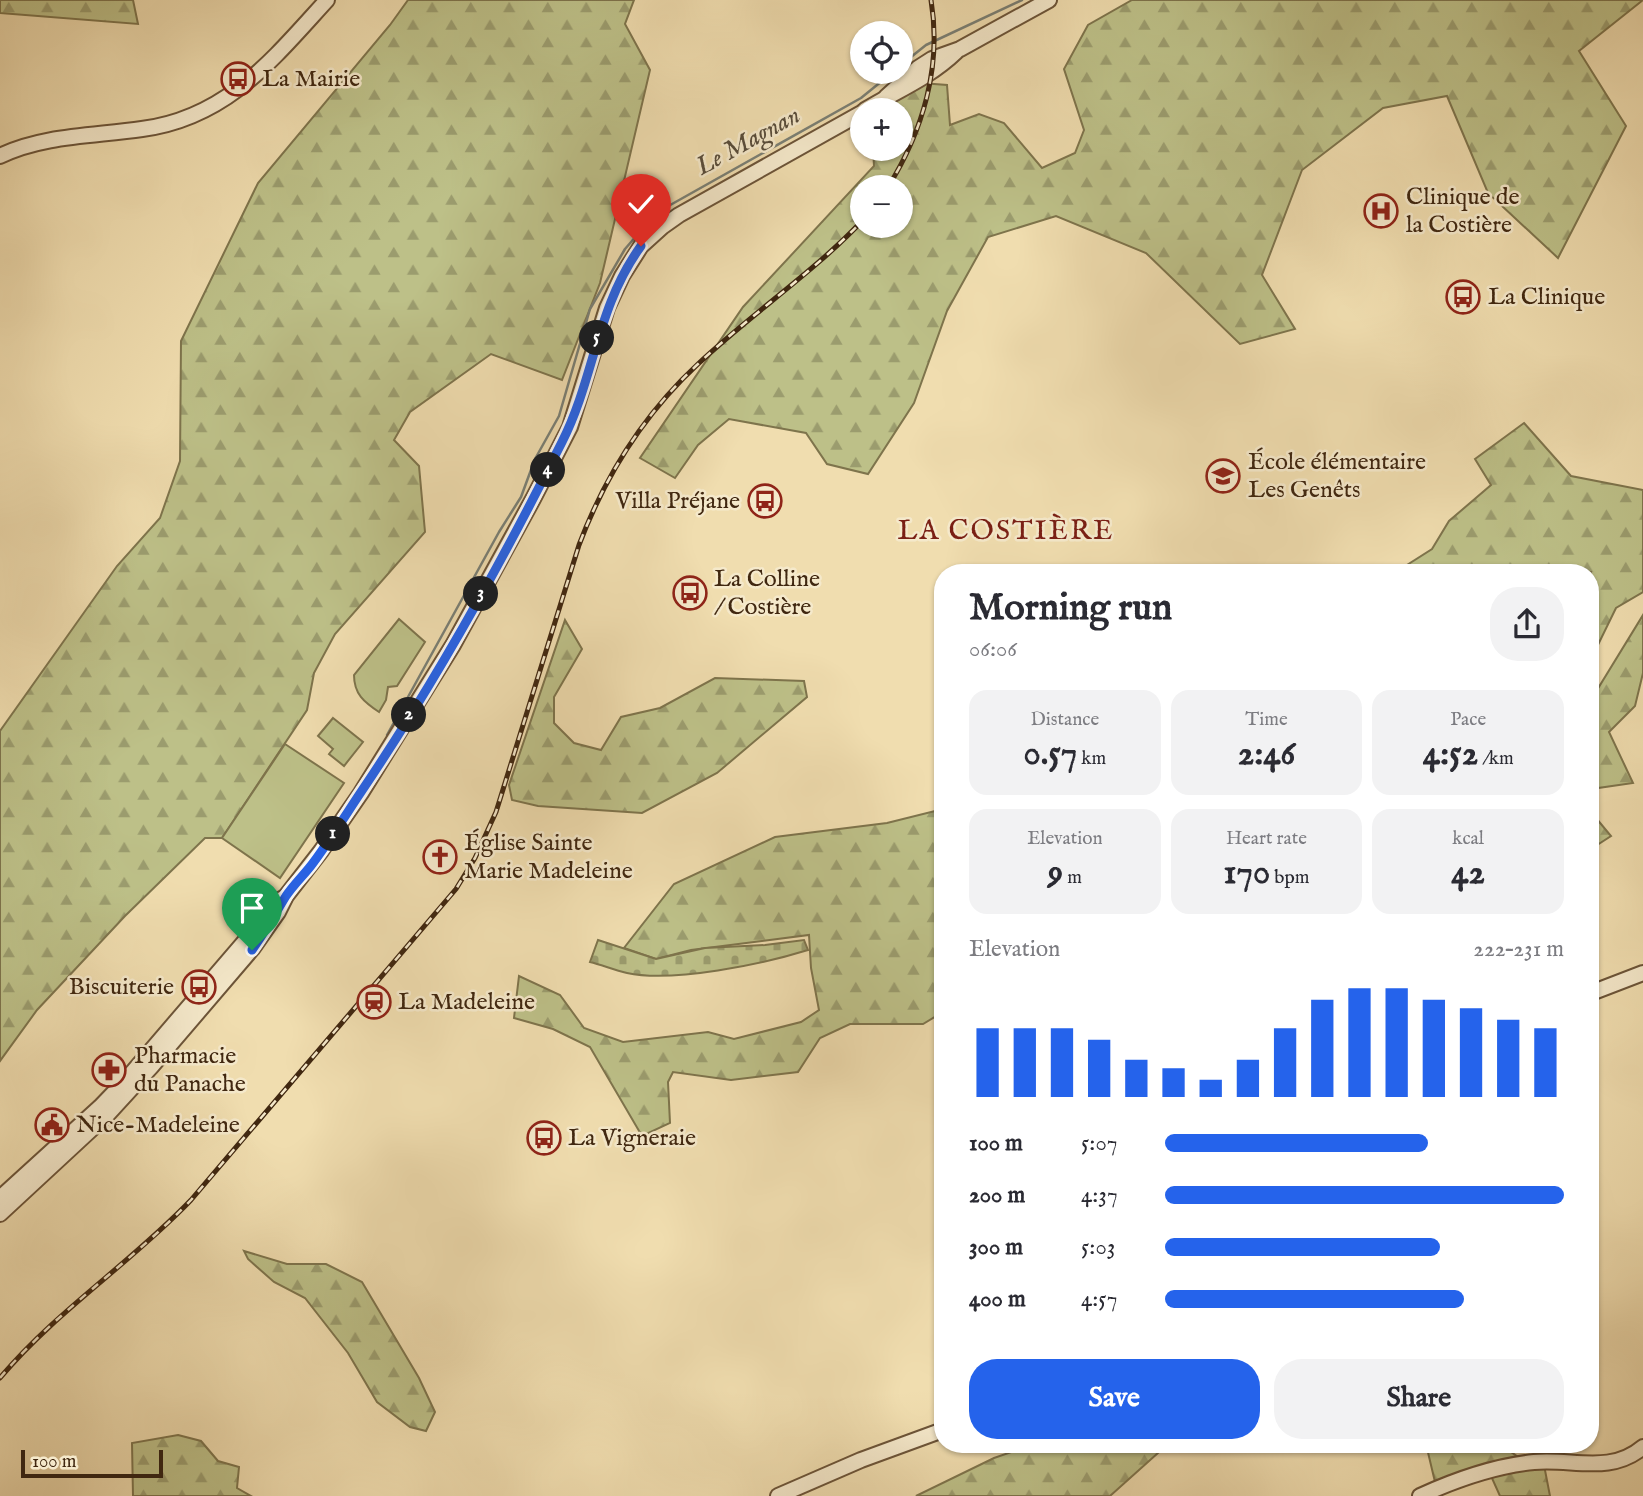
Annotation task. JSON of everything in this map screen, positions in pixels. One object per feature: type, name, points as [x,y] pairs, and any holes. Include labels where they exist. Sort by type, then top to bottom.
[{"type":"street","points":[[0,156],[45,142],[146,129],[207,108],[231,94],[269,65],[327,0]]},
{"type":"street","points":[[884,98],[926,63],[960,49],[1049,0]]},
{"type":"street","points":[[0,1214],[57,1163],[139,1082],[252,950],[286,896],[321,851],[453,645],[533,499],[570,427],[607,308],[641,246],[679,215],[850,119]]},
{"type":"street","points":[[0,1198],[124,1082],[245,941],[269,906],[286,896]]},
{"type":"street","points":[[1599,990],[1643,973]]},
{"type":"street","points":[[778,1496],[842,1467],[934,1433]]},
{"type":"street","points":[[1420,1496],[1460,1479],[1507,1467],[1539,1462],[1604,1464],[1619,1460],[1643,1447]]},
{"type":"green space","points":[[0,0],[133,0],[138,24],[0,13]]},
{"type":"green space","points":[[408,0],[634,0],[625,24],[650,70],[600,283],[562,380],[491,354],[410,412],[394,440],[419,466],[425,532],[335,634],[314,673],[307,710],[222,838],[205,838],[125,916],[37,1010],[0,1061],[0,731],[117,566],[160,518],[180,461],[181,341],[258,183]]},
{"type":"green space","points":[[1132,0],[1643,0],[1579,51],[1626,126],[1558,258],[1488,193],[1447,96],[1383,108],[1302,170],[1262,275],[1295,329],[1240,344],[1146,253],[1056,216],[988,237],[947,311],[914,403],[868,474],[827,464],[806,433],[729,419],[698,445],[675,478],[640,458],[743,307],[850,192],[850,238],[913,238],[913,175],[866,175],[874,166],[874,161],[913,161],[913,98],[900,98],[921,83],[947,85],[950,125],[979,114],[1004,123],[1042,168],[1075,153],[1084,130],[1064,69],[1088,25]]},
{"type":"green space","points":[[1524,423],[1571,476],[1643,490],[1643,592],[1616,608],[1599,643],[1599,564],[1409,564],[1432,549],[1449,521],[1491,485],[1475,459]]},
{"type":"green space","points":[[1643,615],[1643,673],[1635,706],[1609,732],[1633,783],[1599,788],[1599,687]]},
{"type":"green space","points":[[399,619],[425,642],[397,686],[388,687],[386,700],[379,712],[361,697],[354,675]]},
{"type":"green space","points":[[565,620],[582,649],[554,697],[554,723],[574,743],[601,750],[621,717],[660,708],[715,678],[804,681],[807,697],[717,773],[642,813],[538,806],[512,800],[509,785]]},
{"type":"green space","points":[[333,718],[363,742],[344,766],[329,754],[333,749],[318,736]]},
{"type":"green space","points":[[285,744],[344,783],[280,878],[222,838]]},
{"type":"green space","points":[[934,811],[934,1017],[923,1024],[850,1024],[820,1038],[798,1072],[731,1080],[673,1072],[668,1082],[670,1123],[642,1136],[590,1047],[553,1029],[514,1018],[519,976],[560,995],[584,1028],[623,1042],[708,1032],[734,1039],[801,1022],[819,1010],[811,968],[809,935],[691,950],[656,959],[624,948],[674,884],[775,837],[887,823]]},
{"type":"green space","points":[[1599,822],[1611,836],[1599,844]]},
{"type":"green space","points":[[598,940],[656,959],[705,948],[804,940],[808,950],[767,961],[693,974],[646,975],[627,973],[590,962]]},
{"type":"green space","points":[[244,1251],[287,1264],[326,1264],[362,1282],[419,1378],[435,1412],[426,1431],[410,1427],[377,1402],[348,1353],[305,1298],[274,1282],[248,1259]]},
{"type":"green space","points":[[178,1435],[201,1441],[218,1461],[239,1467],[237,1488],[251,1496],[133,1496],[132,1443]]},
{"type":"green space","points":[[1009,1453],[1158,1453],[1110,1496],[916,1496]]},
{"type":"green space","points":[[1428,1453],[1512,1453],[1529,1465],[1544,1465],[1550,1496],[1500,1496],[1487,1467],[1435,1482]]},
{"type":"waterway","name":"Le Magnan","points":[[913,55],[926,45],[1022,0]]},
{"type":"waterway","name":"Le Magnan","points":[[387,735],[521,497],[535,459],[559,416],[590,309],[625,249],[656,213],[861,98],[878,84]]},
{"type":"railway","points":[[895,175],[911,143],[927,97],[934,49],[931,0]]},
{"type":"railway","points":[[0,1378],[45,1331],[144,1245],[191,1200],[456,889],[475,858],[496,812],[589,519],[628,447],[678,383],[850,233]]},
{"type":"place","name":"La Mairie","points":[[238,79]]},
{"type":"place","name":"Clinique de la Costière","points":[[1381,211]]},
{"type":"place","name":"La Clinique","points":[[1463,297]]},
{"type":"place","name":"École élémentaire Les Genêts","points":[[1223,476]]},
{"type":"place","name":"Villa Préjane","points":[[765,501]]},
{"type":"place","name":"La Colline / Costière","points":[[690,593]]},
{"type":"place","name":"Église Sainte Marie Madeleine","points":[[440,857]]},
{"type":"place","name":"Biscuiterie","points":[[199,987]]},
{"type":"place","name":"La Madeleine","points":[[374,1002]]},
{"type":"place","name":"Pharmacie du Panache","points":[[109,1070]]},
{"type":"place","name":"Nice-Madeleine","points":[[52,1125]]},
{"type":"place","name":"La Vigneraie","points":[[544,1138]]},
{"type":"district","name":"LA COSTIÈRE","points":[[1006,531]]},
{"type":"route","points":[[252,950],[286,896],[311,866],[361,793],[458,636],[564,440],[607,308],[622,276],[641,246]]}]
